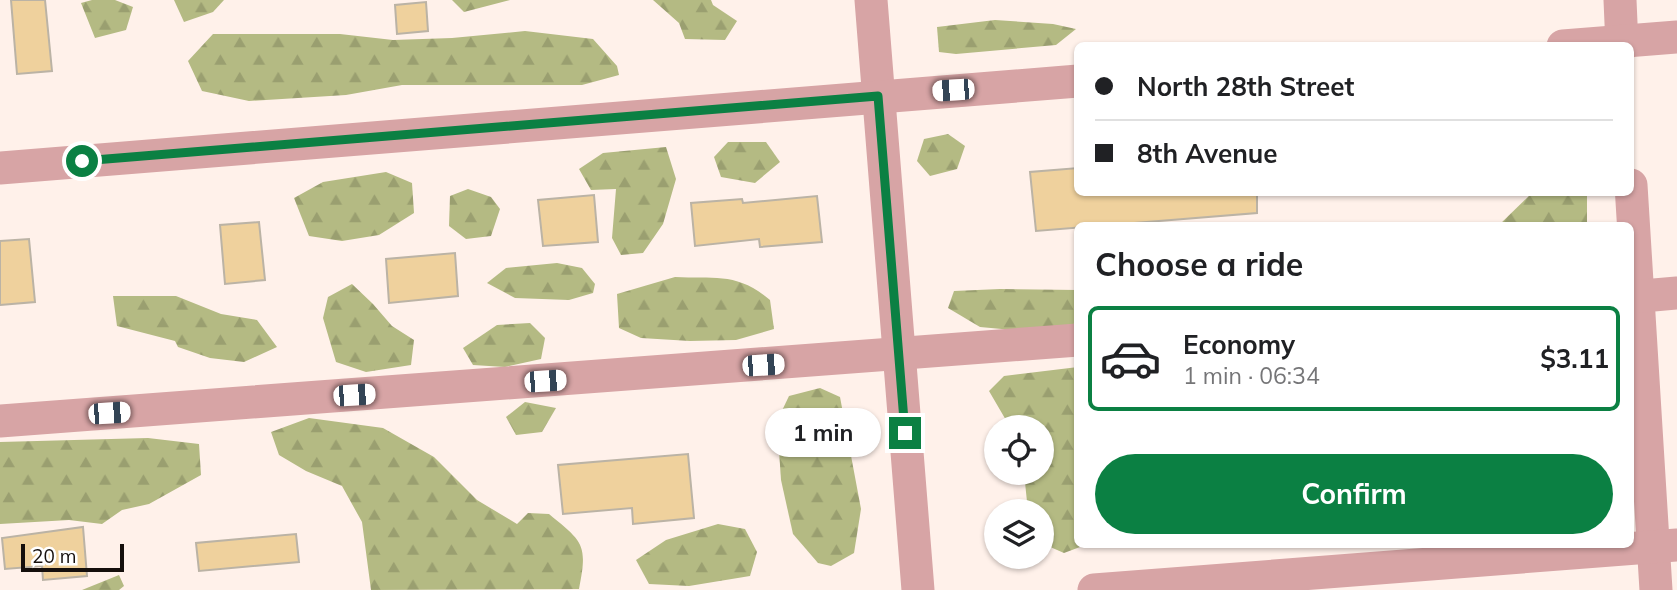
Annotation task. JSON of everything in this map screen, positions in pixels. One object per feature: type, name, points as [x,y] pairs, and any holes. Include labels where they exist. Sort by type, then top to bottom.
[{"type":"street","points":[[871,0],[918,590]]},
{"type":"street","points":[[1619,0],[1622,42]]},
{"type":"street","points":[[1631,42],[1677,37]]},
{"type":"street","points":[[0,168],[1074,81]]},
{"type":"street","points":[[1631,196],[1632,222]]},
{"type":"street","points":[[1656,590],[1665,546],[1634,296],[1677,293]]},
{"type":"street","points":[[0,421],[1074,340]]},
{"type":"street","points":[[1094,590],[1665,546]]},
{"type":"green space","points":[[115,0],[133,7],[126,30],[95,38],[81,3]]},
{"type":"green space","points":[[174,0],[224,0],[213,12],[184,22]]},
{"type":"green space","points":[[452,0],[510,0],[464,12]]},
{"type":"green space","points":[[653,0],[711,0],[713,5],[737,21],[725,40],[685,39],[679,23]]},
{"type":"green space","points":[[995,20],[1053,24],[1076,29],[1056,45],[956,54],[939,52],[937,27]]},
{"type":"green space","points":[[525,31],[593,39],[617,66],[619,75],[582,85],[402,85],[346,95],[249,101],[202,91],[188,61],[213,34],[340,34],[393,40]]},
{"type":"green space","points":[[948,134],[965,146],[957,169],[930,176],[917,161],[924,139]]},
{"type":"green space","points":[[728,142],[766,142],[780,162],[755,183],[721,177],[714,157]]},
{"type":"green space","points":[[666,147],[676,179],[663,224],[643,253],[621,255],[612,238],[616,189],[591,190],[579,169],[603,153]]},
{"type":"green space","points":[[386,172],[412,183],[414,213],[379,235],[342,241],[309,236],[294,198],[323,182]]},
{"type":"green space","points":[[468,189],[491,197],[500,209],[491,236],[466,239],[449,226],[450,196]]},
{"type":"green space","points":[[1529,196],[1587,196],[1587,222],[1502,222]]},
{"type":"green space","points":[[557,263],[582,268],[595,284],[593,293],[569,300],[515,298],[487,283],[506,268]]},
{"type":"green space","points":[[675,277],[725,279],[747,285],[770,300],[774,329],[736,340],[690,341],[641,338],[619,328],[617,294]]},
{"type":"green space","points":[[352,284],[392,326],[414,340],[411,365],[366,372],[336,362],[323,318],[328,297]]},
{"type":"green space","points":[[1074,290],[1074,324],[1034,332],[980,327],[948,308],[954,291]]},
{"type":"green space","points":[[113,296],[176,296],[221,314],[257,320],[277,347],[244,362],[210,358],[178,347],[175,341],[117,326]]},
{"type":"green space","points":[[530,323],[545,338],[541,359],[505,367],[473,365],[463,348],[497,325]]},
{"type":"green space","points":[[1074,367],[1074,548],[1077,548],[1064,553],[1054,549],[1054,499],[1027,499],[1025,485],[1054,485],[1054,415],[1003,415],[989,391],[1004,376]]},
{"type":"green space","points":[[820,388],[840,397],[861,509],[854,553],[831,566],[818,563],[793,534],[781,480],[777,421],[789,396]]},
{"type":"green space","points":[[525,402],[556,408],[542,432],[516,435],[506,417]]},
{"type":"green space","points":[[309,418],[383,428],[434,457],[477,500],[517,524],[528,513],[549,514],[576,538],[580,545],[583,562],[579,589],[371,590],[362,522],[342,486],[306,471],[279,455],[271,432]]},
{"type":"green space","points":[[148,438],[199,444],[201,475],[149,504],[122,510],[102,524],[69,520],[0,524],[0,442]]},
{"type":"green space","points":[[718,524],[745,529],[757,552],[750,576],[689,586],[649,584],[636,560],[666,540]]},
{"type":"green space","points":[[119,575],[124,586],[119,590],[82,590]]},
{"type":"building","points":[[11,0],[45,0],[52,71],[17,74]]},
{"type":"building","points":[[426,2],[428,31],[397,34],[395,5]]},
{"type":"building","points":[[1074,168],[1074,196],[1257,196],[1257,213],[1146,222],[1074,222],[1074,228],[1036,231],[1030,172]]},
{"type":"building","points":[[594,195],[598,242],[543,246],[538,200]]},
{"type":"building","points":[[817,196],[822,242],[760,247],[759,239],[695,246],[691,203],[742,199],[743,203]]},
{"type":"building","points":[[259,222],[265,280],[225,284],[220,225]]},
{"type":"building","points":[[29,239],[35,302],[0,305],[0,241]]},
{"type":"building","points":[[455,253],[458,296],[389,303],[386,259]]},
{"type":"building","points":[[688,454],[694,518],[633,524],[632,508],[563,514],[558,465]]},
{"type":"building","points":[[83,527],[87,576],[43,580],[42,566],[5,569],[2,538]]},
{"type":"building","points":[[296,534],[299,562],[199,571],[196,543]]},
{"type":"route","points":[[82,161],[878,96],[905,433]]}]
